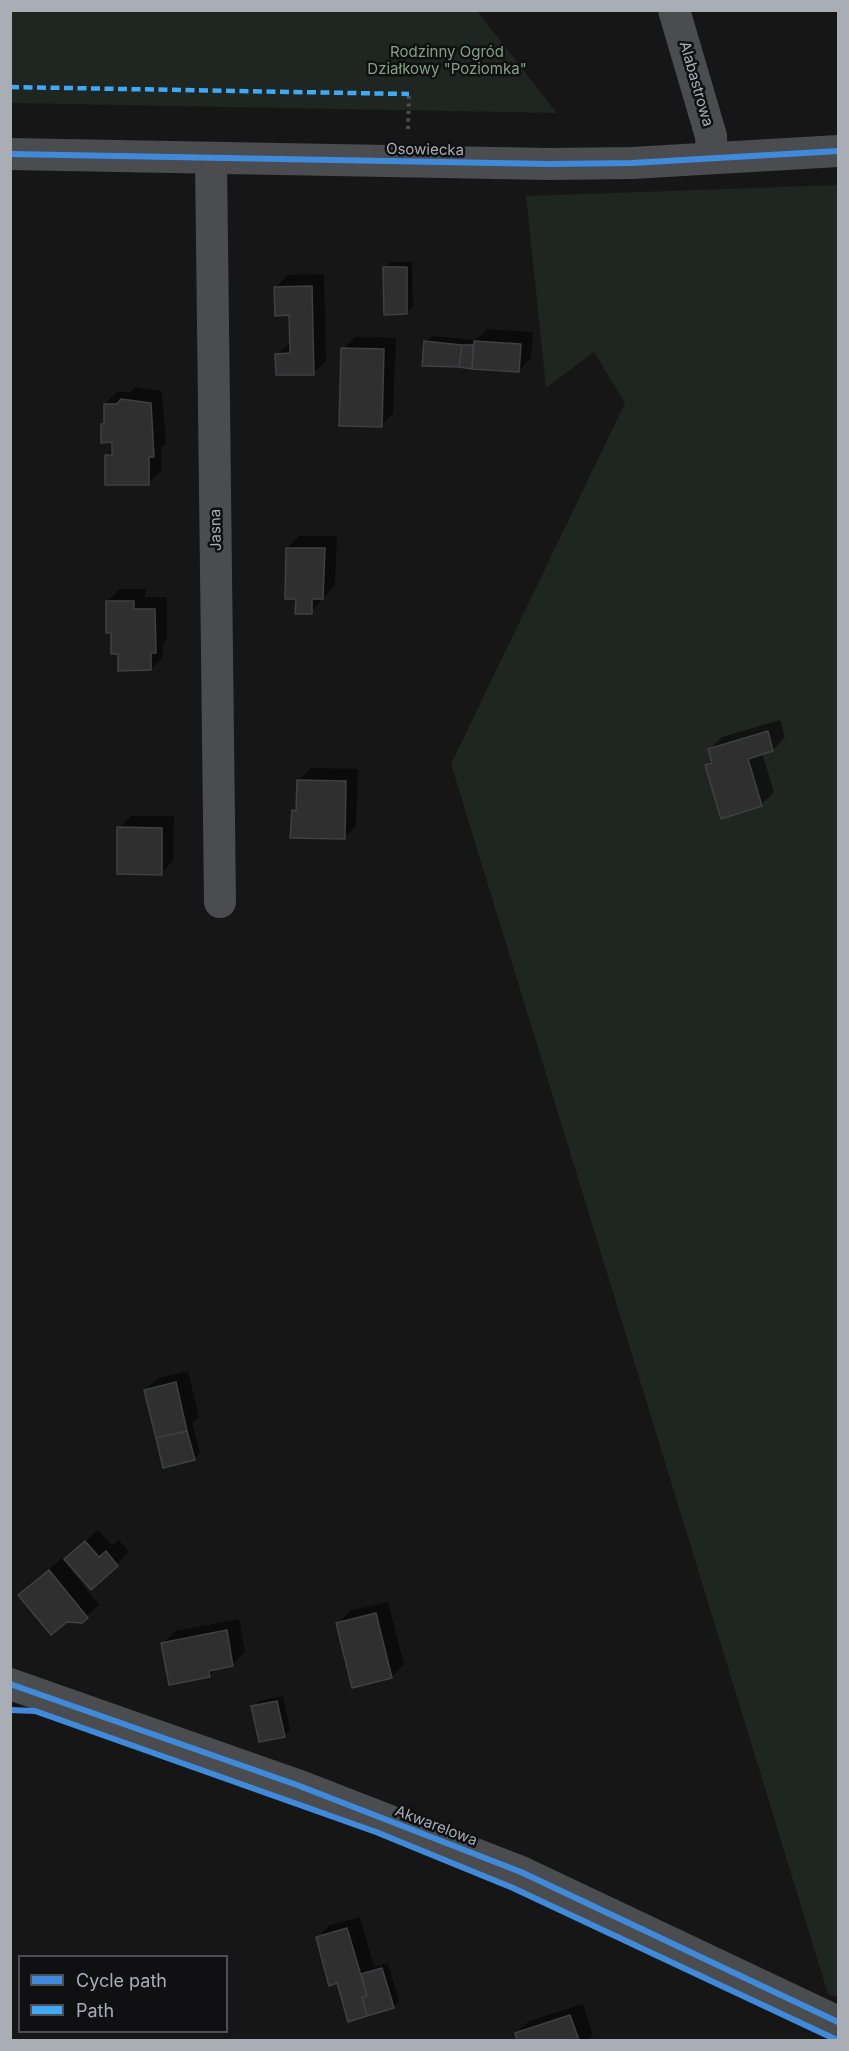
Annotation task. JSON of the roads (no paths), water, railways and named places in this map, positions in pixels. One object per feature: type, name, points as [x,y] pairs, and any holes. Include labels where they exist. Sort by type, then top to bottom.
[{"type":"street","name":"Alabastrowa","points":[[674,10],[711,136],[712,158]]},
{"type":"street","name":"Osowiecka","points":[[10,154],[549,164],[632,163],[838,151]]},
{"type":"street","name":"Jasna","points":[[212,159],[220,902]]},
{"type":"street","name":"Akwarelowa","points":[[10,1684],[297,1785],[521,1872],[838,2022]]},
{"type":"park label","name":"Rodzinny Ogród Działkowy \"Poziomka\"","points":[[447,60]]}]
